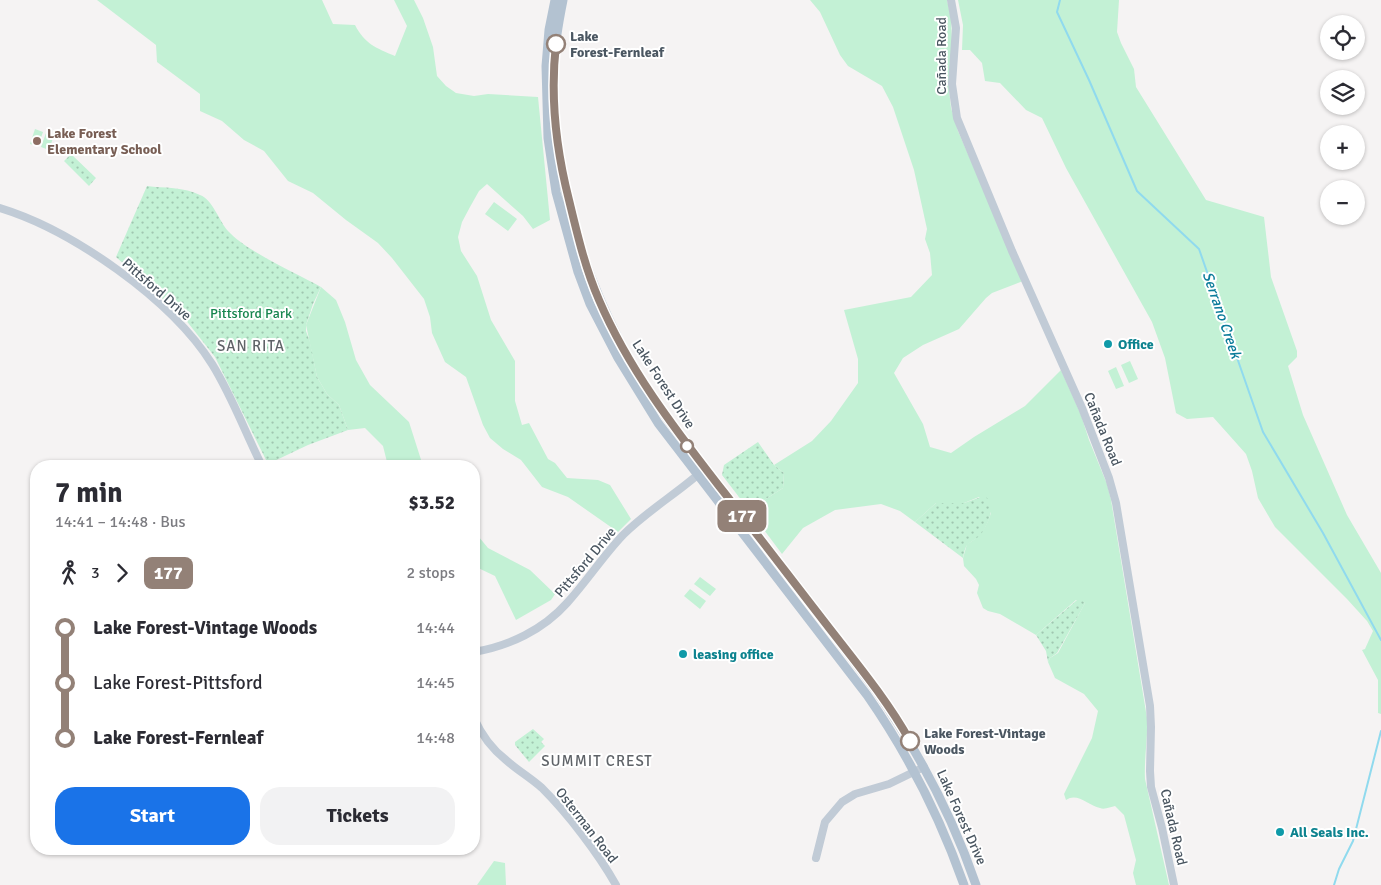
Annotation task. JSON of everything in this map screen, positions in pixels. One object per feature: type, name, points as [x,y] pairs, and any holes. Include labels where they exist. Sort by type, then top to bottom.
[{"type":"main road","name":"Lake Forest Drive","points":[[555,0],[549,30],[546,66],[548,138],[556,192],[578,272],[590,304],[618,358],[658,423],[867,695],[893,732],[916,772],[944,831],[966,885]]},
{"type":"main road","name":"Lake Forest Drive","points":[[563,0],[554,62],[555,105],[560,162],[577,236],[599,300],[626,352],[666,417],[875,688],[907,735],[946,810],[976,885]]},
{"type":"main road","points":[[944,831],[951,834],[960,857],[966,860],[966,885]]},
{"type":"street","name":"Cañada Road","points":[[951,0],[956,28],[952,84],[957,118],[1012,251],[1082,408],[1109,478],[1116,504],[1150,706],[1152,726],[1151,788],[1174,885]]},
{"type":"street","name":"Pittsford Drive","points":[[0,208],[46,226],[84,248],[131,281],[180,323],[212,364],[259,460]]},
{"type":"street","name":"Pittsford Drive","points":[[480,651],[512,642],[533,631],[550,618],[566,604],[625,533],[705,469]]},
{"type":"street","name":"Osterman Road","points":[[480,728],[497,752],[542,788],[555,802],[596,852],[616,885]]},
{"type":"street","points":[[816,858],[825,822],[842,802],[855,794],[889,784],[924,767]]},
{"type":"green space","points":[[97,0],[322,0],[333,24],[355,25],[363,37],[372,45],[395,56],[407,26],[394,0],[414,0],[423,18],[433,47],[437,76],[446,86],[456,93],[474,96],[488,94],[538,97],[550,220],[533,229],[523,216],[487,184],[479,191],[462,222],[458,237],[461,251],[477,276],[491,320],[515,361],[515,401],[522,425],[529,423],[548,459],[555,463],[567,478],[598,480],[610,485],[631,519],[618,532],[568,497],[542,487],[521,460],[490,438],[483,425],[466,377],[445,362],[432,333],[430,317],[424,299],[392,258],[378,243],[313,193],[288,181],[264,151],[244,140],[222,121],[200,111],[200,94],[157,62],[156,45]]},
{"type":"green space","points":[[810,0],[947,0],[951,18],[952,41],[949,89],[951,108],[958,131],[1023,281],[992,293],[959,329],[923,345],[903,358],[894,373],[923,424],[930,447],[951,453],[1025,406],[1061,370],[1081,415],[1107,484],[1111,500],[1147,718],[1145,779],[1169,885],[1136,885],[1133,873],[1136,860],[1124,815],[1115,806],[1102,809],[1074,797],[1066,800],[1064,794],[1092,738],[1098,711],[1084,694],[1055,678],[1048,662],[1050,658],[1058,653],[1085,603],[1076,600],[1036,635],[1000,614],[983,608],[977,593],[979,585],[964,566],[963,558],[967,544],[982,531],[991,513],[979,497],[964,503],[936,503],[915,522],[900,511],[881,504],[835,510],[803,528],[782,554],[749,510],[783,488],[784,473],[774,465],[812,441],[831,421],[858,383],[858,359],[844,310],[911,297],[932,275],[930,253],[925,239],[927,229],[914,170],[893,107],[882,86],[848,66],[840,55],[820,12]]},
{"type":"green space","points":[[958,0],[1119,0],[1117,32],[1134,69],[1136,87],[1206,200],[1264,217],[1271,277],[1297,351],[1297,357],[1288,366],[1303,415],[1347,515],[1381,573],[1381,714],[1378,713],[1378,680],[1362,650],[1365,649],[1373,631],[1367,621],[1347,599],[1275,527],[1258,498],[1246,454],[1213,417],[1187,419],[1176,413],[1165,358],[1152,322],[1066,168],[1042,118],[1026,110],[1000,83],[985,81],[982,63],[970,50],[962,50],[963,25]]},
{"type":"green space","points":[[35,129],[43,132],[38,146],[30,144]]},
{"type":"green space","points":[[46,133],[54,135],[49,150],[41,147]]},
{"type":"green space","points":[[71,154],[96,178],[89,186],[64,161]]},
{"type":"green space","name":"Pittsford Park","points":[[147,186],[188,190],[205,198],[209,201],[228,231],[236,239],[259,254],[321,287],[313,304],[306,325],[306,331],[317,377],[327,394],[339,405],[348,430],[308,445],[276,460],[266,460],[215,357],[185,319],[116,257]]},
{"type":"green space","points":[[494,202],[517,219],[508,231],[485,214]]},
{"type":"green space","points":[[321,287],[336,300],[345,322],[356,360],[370,385],[409,422],[421,460],[386,460],[383,446],[365,428],[348,430],[339,405],[327,394],[317,377],[306,325]]},
{"type":"green space","points":[[1130,361],[1138,379],[1129,383],[1121,365]]},
{"type":"green space","points":[[1116,367],[1124,386],[1116,389],[1108,371]]},
{"type":"green space","points":[[758,442],[774,465],[784,473],[783,488],[749,510],[722,475],[724,465]]},
{"type":"green space","points":[[984,496],[990,504],[989,520],[981,534],[967,545],[963,558],[915,522],[936,503],[964,503]]},
{"type":"green space","points":[[480,538],[488,548],[530,570],[555,594],[551,600],[516,620],[495,576],[480,569]]},
{"type":"green space","points":[[700,577],[716,589],[710,596],[694,584]]},
{"type":"green space","points":[[690,589],[706,601],[700,609],[684,596]]},
{"type":"green space","points":[[1077,600],[1085,603],[1057,653],[1048,662],[1046,651],[1036,635]]},
{"type":"green space","points":[[533,729],[544,739],[541,742],[545,746],[529,762],[515,745],[515,742]]},
{"type":"green space","points":[[494,861],[505,863],[506,885],[477,885]]},
{"type":"waterway","name":"Serrano Creek","points":[[1060,0],[1057,12],[1137,191],[1199,249],[1263,432],[1323,533],[1381,640]]},
{"type":"waterway","name":"Serrano Creek","points":[[1334,885],[1339,869],[1353,841],[1381,731]]},
{"type":"bus line","name":"177","points":[[556,44],[554,62],[555,105],[560,162],[577,236],[599,300],[612,326],[666,417],[875,688],[910,741]]},
{"type":"place","name":"Lake Forest-Fernleaf","points":[[556,44]]},
{"type":"place","name":"Lake Forest Elementary School","points":[[37,141]]},
{"type":"place","name":"Office","points":[[1108,344]]},
{"type":"place","name":"leasing office","points":[[683,654]]},
{"type":"place","name":"Lake Forest-Vintage Woods","points":[[910,741]]},
{"type":"place","name":"All Seals Inc.","points":[[1280,832]]},
{"type":"district","name":"SAN RITA","points":[[251,346]]},
{"type":"district","name":"SUMMIT CREST","points":[[597,761]]}]
